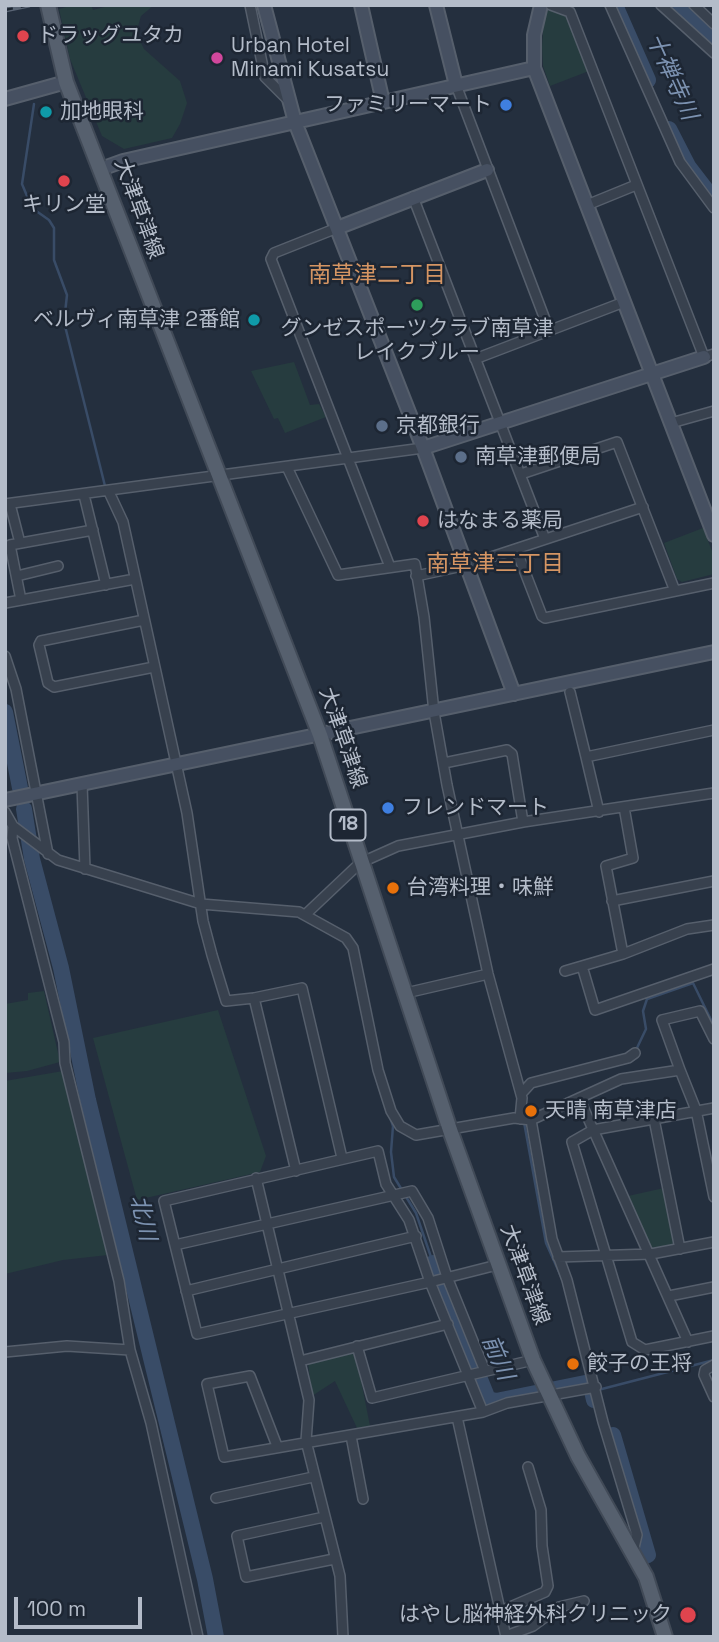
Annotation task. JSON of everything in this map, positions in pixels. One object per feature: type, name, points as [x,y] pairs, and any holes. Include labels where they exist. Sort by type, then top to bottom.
[{"type":"main road","name":"大津草津線","points":[[48,5],[66,82],[320,735],[360,863],[497,1265],[533,1360],[578,1455],[646,1577],[665,1637]]},
{"type":"street","points":[[250,5],[265,77],[287,99]]},
{"type":"street","points":[[264,5],[295,122],[423,448],[514,694]]},
{"type":"street","points":[[361,5],[383,102]]},
{"type":"street","points":[[436,5],[456,85],[549,330]]},
{"type":"street","points":[[541,5],[534,36],[534,68],[714,535]]},
{"type":"street","points":[[20,543],[8,504],[423,448],[709,356],[636,185],[570,12],[551,5]]},
{"type":"street","points":[[610,5],[680,162],[714,208]]},
{"type":"street","points":[[661,5],[714,53]]},
{"type":"street","points":[[694,5],[714,24]]},
{"type":"street","points":[[101,169],[123,161],[534,68]]},
{"type":"street","points":[[6,96],[66,82]]},
{"type":"street","points":[[390,566],[271,259],[274,253],[487,170]]},
{"type":"street","points":[[587,205],[636,185]]},
{"type":"street","points":[[414,197],[545,540]]},
{"type":"street","points":[[475,359],[624,302]]},
{"type":"street","points":[[671,423],[714,411]]},
{"type":"street","points":[[521,474],[617,442],[675,591]]},
{"type":"street","points":[[287,467],[338,575],[412,562],[434,712],[488,974],[521,1094],[520,1119]]},
{"type":"street","points":[[109,492],[122,522],[174,765],[187,813],[201,904],[226,1001],[302,988],[342,1158]]},
{"type":"street","points":[[84,495],[106,584]]},
{"type":"street","points":[[416,576],[467,565],[643,507]]},
{"type":"street","points":[[21,600],[10,545],[93,530]]},
{"type":"street","points":[[516,549],[545,618],[714,583]]},
{"type":"street","points":[[17,576],[58,566]]},
{"type":"street","points":[[5,603],[135,579]]},
{"type":"street","points":[[144,620],[41,641],[39,645],[48,684],[54,687],[153,667]]},
{"type":"street","points":[[9,799],[714,652]]},
{"type":"street","points":[[5,656],[16,689],[33,794],[46,852]]},
{"type":"street","points":[[570,692],[598,812]]},
{"type":"street","points":[[586,757],[714,730]]},
{"type":"street","points":[[444,763],[507,750],[512,754],[523,822]]},
{"type":"street","points":[[82,784],[88,860],[85,869]]},
{"type":"street","points":[[306,914],[360,863],[398,846],[523,822],[714,793]]},
{"type":"street","points":[[623,954],[606,866],[633,858],[624,807]]},
{"type":"street","points":[[5,812],[14,827],[46,852],[85,869],[201,904],[241,909],[289,910],[306,914],[346,939],[353,948],[378,1070],[395,1119],[416,1135],[520,1119],[531,1120],[621,1079],[680,1070]]},
{"type":"street","points":[[14,827],[12,838],[64,1042],[65,1063],[119,1281],[130,1350],[151,1423],[198,1637]]},
{"type":"street","points":[[612,901],[714,881]]},
{"type":"street","points":[[565,971],[623,954],[687,929],[714,925]]},
{"type":"street","points":[[582,966],[595,1010],[714,970]]},
{"type":"street","points":[[405,993],[488,974]]},
{"type":"street","points":[[254,998],[296,1171]]},
{"type":"street","points":[[714,1039],[700,1011],[661,1021],[696,1110],[714,1197]]},
{"type":"street","points":[[521,1094],[531,1083],[628,1058],[635,1053]]},
{"type":"street","points":[[579,1098],[651,1254],[688,1342]]},
{"type":"street","points":[[714,1108],[593,1130],[572,1142],[609,1257],[628,1334],[636,1347],[645,1350],[661,1348],[714,1336]]},
{"type":"street","points":[[654,1119],[680,1248]]},
{"type":"street","points":[[531,1120],[548,1220],[637,1535],[633,1552]]},
{"type":"street","points":[[477,1373],[448,1324],[430,1282],[416,1236],[386,1184],[378,1151],[164,1201],[197,1334],[430,1282],[497,1265]]},
{"type":"street","points":[[256,1178],[309,1400],[306,1441],[313,1478],[340,1576],[342,1637]]},
{"type":"street","points":[[175,1245],[411,1191],[421,1203],[447,1277],[477,1373],[483,1412]]},
{"type":"street","points":[[187,1290],[416,1236]]},
{"type":"street","points":[[558,1257],[651,1254],[714,1242]]},
{"type":"street","points":[[669,1296],[714,1287]]},
{"type":"street","points":[[300,1361],[448,1324]]},
{"type":"street","points":[[5,1352],[67,1346],[130,1350]]},
{"type":"street","points":[[357,1346],[372,1398],[533,1360]]},
{"type":"street","points":[[714,1365],[705,1370],[704,1375],[714,1397]]},
{"type":"street","points":[[276,1446],[250,1376],[207,1384],[224,1457],[457,1417],[483,1412],[507,1403],[596,1387]]},
{"type":"street","points":[[457,1417],[506,1637],[533,1626],[558,1607],[584,1601]]},
{"type":"street","points":[[351,1436],[363,1499]]},
{"type":"street","points":[[501,1611],[545,1592],[548,1586],[542,1546],[541,1510],[527,1467]]},
{"type":"street","points":[[216,1498],[313,1478]]},
{"type":"street","points":[[324,1517],[237,1536],[246,1577],[334,1559]]},
{"type":"green space","points":[[73,5],[91,5],[93,10],[112,5],[154,5],[141,16],[136,33],[144,49],[180,81],[187,103],[172,138],[124,149],[102,136],[70,59],[59,9]]},
{"type":"green space","points":[[548,10],[562,13],[569,20],[589,71],[550,86],[543,66],[542,47],[544,18]]},
{"type":"green space","points":[[294,362],[310,405],[319,404],[326,417],[285,433],[278,418],[274,419],[251,371]]},
{"type":"green space","points":[[703,528],[714,556],[714,574],[682,582],[677,579],[664,543]]},
{"type":"green space","points":[[44,991],[60,1062],[27,1071],[5,1073],[5,1004],[28,1000],[28,993]]},
{"type":"green space","points":[[218,1010],[266,1156],[260,1172],[137,1200],[93,1038]]},
{"type":"green space","points":[[63,1071],[108,1255],[63,1260],[5,1274],[5,1081]]},
{"type":"green space","points":[[664,1188],[674,1242],[671,1246],[654,1249],[648,1244],[628,1196]]},
{"type":"green space","points":[[351,1353],[356,1356],[370,1426],[357,1428],[335,1381],[312,1396],[308,1363]]},
{"type":"waterway","name":"十禅寺川","points":[[615,5],[648,80]]},
{"type":"waterway","name":"十禅寺川","points":[[677,5],[714,41]]},
{"type":"waterway","points":[[34,104],[22,184],[32,208],[49,220],[54,228],[54,260],[67,295],[64,322],[105,486]]},
{"type":"waterway","name":"十禅寺川","points":[[669,129],[688,166],[714,200]]},
{"type":"waterway","name":"北川","points":[[5,712],[20,788]]},
{"type":"waterway","name":"北川","points":[[24,809],[32,859],[61,968],[88,1100],[205,1579],[216,1637]]},
{"type":"waterway","points":[[636,1050],[646,1029],[643,1011],[647,999],[693,983],[714,1026]]},
{"type":"waterway","points":[[377,1081],[386,1108]]},
{"type":"waterway","points":[[390,1117],[393,1126],[391,1152],[394,1177],[416,1213],[433,1263]]},
{"type":"waterway","points":[[524,1122],[546,1243],[563,1281]]},
{"type":"waterway","name":"前川","points":[[433,1263],[488,1399],[496,1401],[590,1382],[594,1400]]},
{"type":"waterway","points":[[598,1390],[714,1360]]},
{"type":"waterway","name":"前川","points":[[613,1435],[648,1555]]},
{"type":"railway","points":[[5,10],[29,5]]},
{"type":"place","name":"ドラッグユタカ","points":[[23,36]]},
{"type":"place","name":"Urban Hotel Minami Kusatsu","points":[[217,58]]},
{"type":"place","name":"ファミリーマート","points":[[506,105]]},
{"type":"place","name":"加地眼科","points":[[46,112]]},
{"type":"place","name":"キリン堂","points":[[64,181]]},
{"type":"place","name":"グンゼスポーツクラブ南草津 レイクブルー","points":[[417,305]]},
{"type":"place","name":"ベルヴィ南草津 2番館","points":[[254,320]]},
{"type":"place","name":"京都銀行","points":[[382,426]]},
{"type":"place","name":"南草津郵便局","points":[[461,457]]},
{"type":"place","name":"はなまる薬局","points":[[423,521]]},
{"type":"place","name":"フレンドマート","points":[[388,808]]},
{"type":"place","name":"台湾料理・味鮮","points":[[393,888]]},
{"type":"place","name":"天晴 南草津店","points":[[531,1111]]},
{"type":"place","name":"餃子の王将","points":[[573,1364]]},
{"type":"place","name":"はやし脳神経外科クリニック","points":[[688,1615]]},
{"type":"district","name":"南草津二丁目","points":[[377,276]]},
{"type":"district","name":"南草津三丁目","points":[[495,565]]}]
